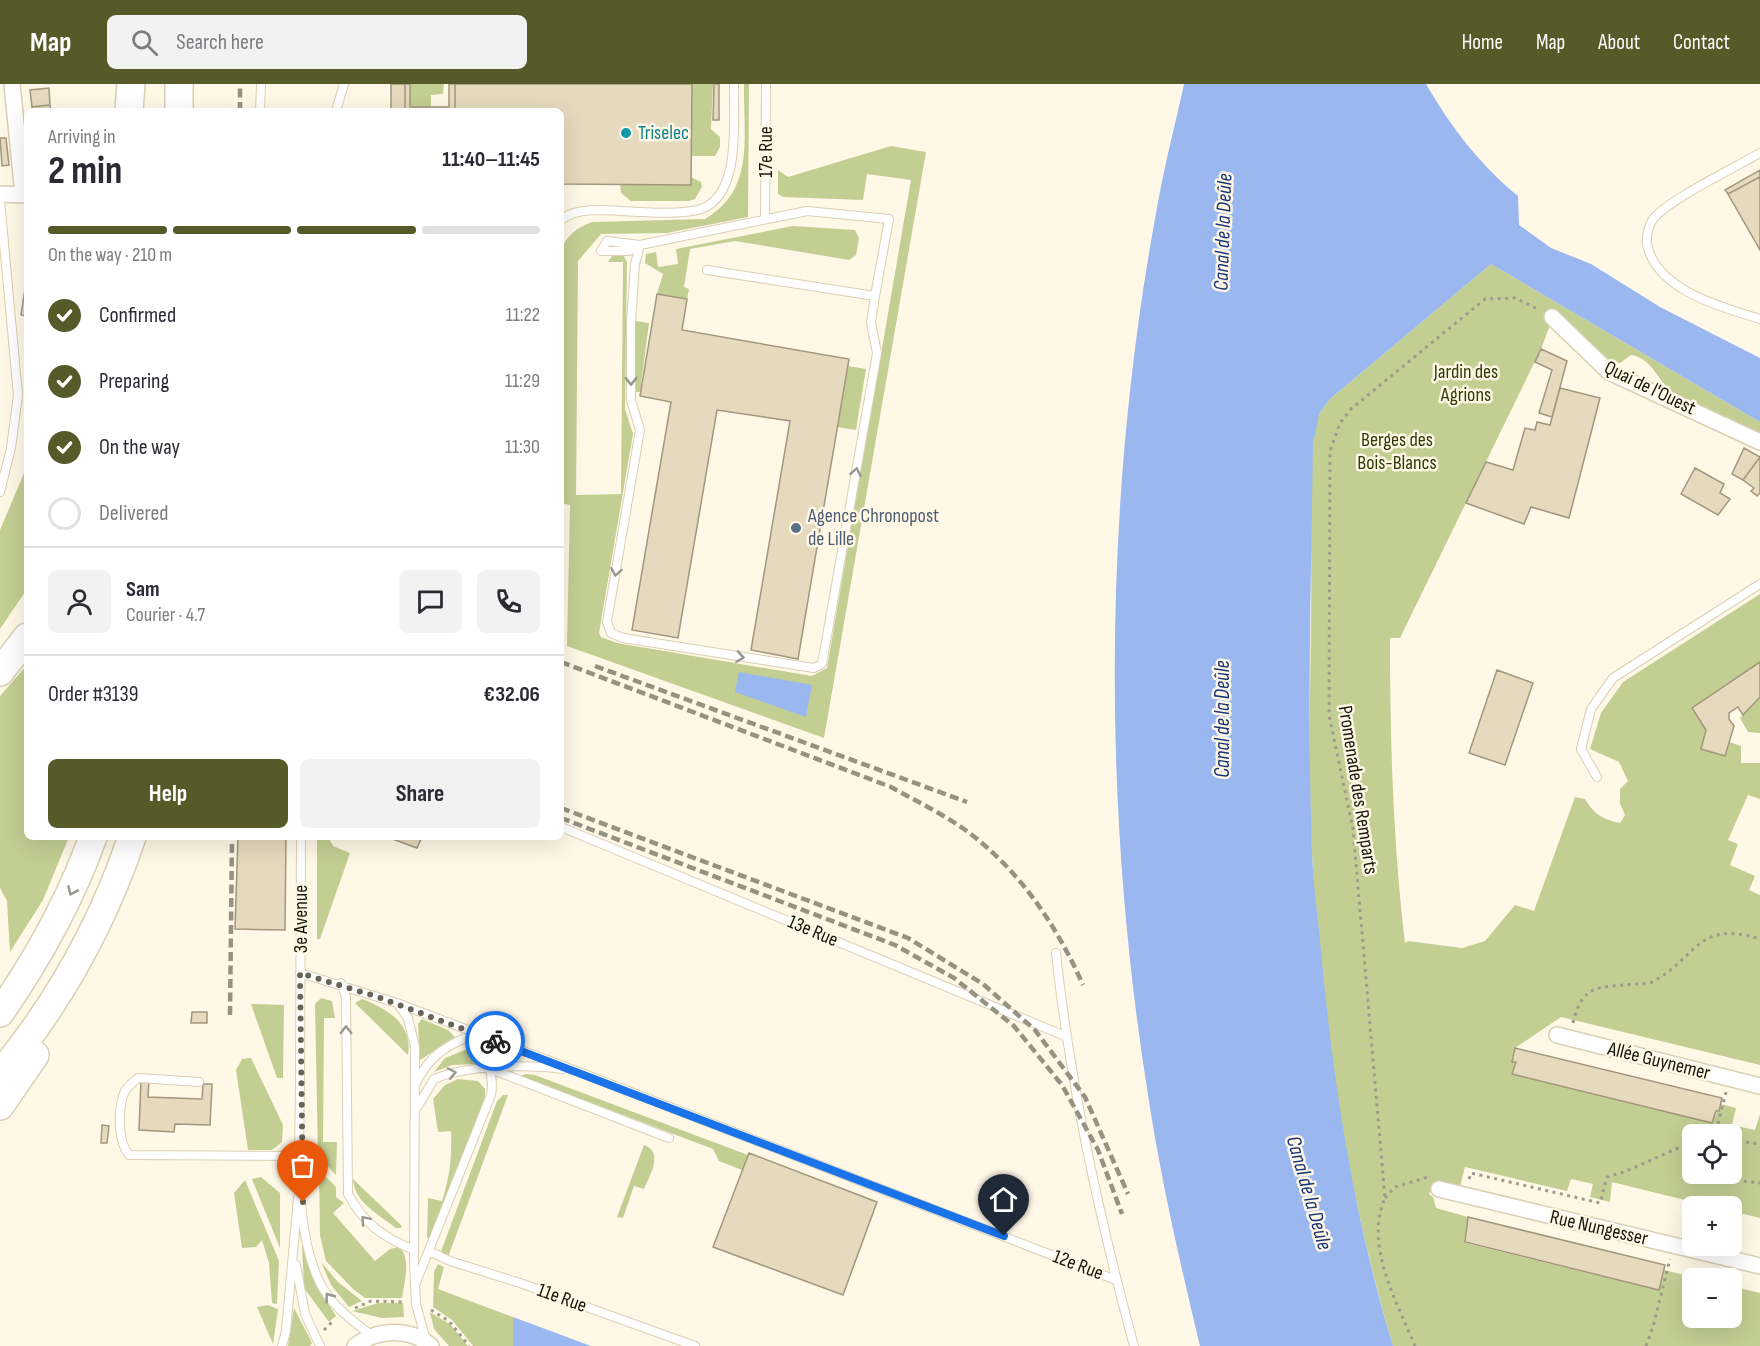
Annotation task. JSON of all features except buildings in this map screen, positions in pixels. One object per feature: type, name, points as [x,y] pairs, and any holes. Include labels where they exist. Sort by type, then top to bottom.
[{"type":"highway","points":[[129,108],[131,84]]},
{"type":"highway","points":[[139,84],[140,108]]},
{"type":"highway","points":[[179,84],[179,108]]},
{"type":"highway","points":[[0,672],[24,641]]},
{"type":"highway","points":[[0,1013],[45,945],[80,874],[92,840]]},
{"type":"highway","points":[[0,1106],[71,998],[94,945],[131,840]]},
{"type":"highway","points":[[0,1074],[47,1010],[70,974],[114,887]]},
{"type":"street","points":[[12,84],[24,186]]},
{"type":"street","points":[[0,194],[24,195]]},
{"type":"street","name":"Quai de l'Ouest","points":[[1552,317],[1610,372],[1760,442]]},
{"type":"street","name":"Allée Guynemer","points":[[1563,1037],[1760,1086]]},
{"type":"street","name":"Rue Nungesser","points":[[1437,1182],[1760,1266]]},
{"type":"street","points":[[355,1346],[372,1336],[390,1332],[409,1334],[428,1344]]},
{"type":"lane","points":[[260,108],[261,84]]},
{"type":"lane","points":[[337,108],[344,84]]},
{"type":"lane","points":[[564,218],[576,212],[593,210],[689,212],[712,203],[728,178],[733,161],[734,84]]},
{"type":"lane","name":"17e Rue","points":[[765,219],[766,84]]},
{"type":"lane","points":[[1760,153],[1667,207],[1653,219],[1646,237],[1650,258],[1665,277],[1713,305],[1760,319]]},
{"type":"lane","points":[[0,200],[18,395],[11,448],[0,492]]},
{"type":"lane","points":[[807,211],[889,219],[871,323],[876,345],[875,364],[825,659],[822,664],[814,668],[616,637],[608,629],[640,430],[631,400],[631,322],[640,245],[765,219],[807,211]]},
{"type":"lane","points":[[707,270],[875,296]]},
{"type":"lane","points":[[1597,777],[1581,750],[1591,709],[1613,678],[1760,584]]},
{"type":"lane","name":"13e Rue","points":[[564,828],[1065,1036]]},
{"type":"lane","name":"3e Avenue","points":[[301,840],[300,1167],[304,1219],[310,1255],[319,1281],[329,1299],[372,1336]]},
{"type":"lane","points":[[1056,953],[1065,1036],[1116,1280],[1134,1346]]},
{"type":"lane","name":"12e Rue","points":[[300,973],[341,983],[397,1003],[1116,1280]]},
{"type":"lane","points":[[341,983],[346,997],[348,1194],[356,1210],[372,1228],[389,1239],[414,1250]]},
{"type":"lane","points":[[397,1003],[408,1018],[412,1030],[416,1083],[415,1285],[419,1324],[428,1344]]},
{"type":"lane","points":[[415,1285],[491,1095],[493,1083],[491,1069],[474,1034],[442,1049],[430,1059],[416,1083]]},
{"type":"lane","points":[[416,1113],[425,1090],[434,1079],[455,1071],[550,1068],[579,1072]]},
{"type":"lane","points":[[491,1069],[669,1138]]},
{"type":"lane","points":[[199,1082],[138,1078],[128,1087],[123,1096],[120,1136],[123,1148],[129,1155],[300,1156]]},
{"type":"lane","points":[[282,1346],[296,1234],[300,1167]]},
{"type":"lane","points":[[296,1234],[300,1296],[305,1314],[320,1346]]},
{"type":"lane","name":"11e Rue","points":[[429,1251],[450,1261],[520,1283],[695,1346]]},
{"type":"path","name":"Promenade des Remparts","points":[[1415,1346],[1384,1269],[1378,1231],[1380,1210],[1385,1198],[1353,829],[1329,715],[1330,452],[1340,423],[1351,409],[1485,299],[1515,298],[1552,317]]},
{"type":"path","points":[[1563,1037],[1578,1002],[1594,988],[1650,983],[1671,969],[1698,943],[1719,935],[1742,933],[1760,939]]},
{"type":"path","points":[[1720,1124],[1730,1078]]},
{"type":"path","points":[[1742,1142],[1760,1144]]},
{"type":"path","points":[[1467,1185],[1471,1173],[1600,1203],[1607,1177],[1682,1146]]},
{"type":"path","points":[[1742,1181],[1760,1183]]},
{"type":"path","points":[[1385,1198],[1395,1187],[1437,1182]]},
{"type":"path","points":[[1646,1346],[1653,1327],[1673,1245]]},
{"type":"green space","points":[[410,84],[444,84],[443,94],[431,95],[431,107],[410,107]]},
{"type":"green space","points":[[692,84],[713,84],[711,129],[720,137],[720,147],[715,156],[692,156]]},
{"type":"green space","points":[[744,84],[749,84],[748,217],[667,233],[601,234],[578,261],[576,495],[621,494],[623,262],[608,262],[612,256],[623,255],[627,262],[625,409],[633,434],[599,633],[601,637],[617,643],[812,676],[827,668],[911,180],[867,174],[863,200],[783,197],[778,194],[778,170],[788,177],[891,146],[926,152],[824,738],[567,646],[570,505],[564,504],[564,245],[573,233],[592,222],[705,219],[721,207],[732,193],[739,177],[745,142]]},
{"type":"green space","points":[[691,177],[701,182],[702,187],[695,199],[689,201],[631,201],[621,193],[620,185],[691,185]]},
{"type":"green space","points":[[793,226],[855,230],[859,238],[856,255],[849,260],[735,241],[690,249],[684,287],[689,289],[687,299],[657,294],[663,274],[645,263],[646,254],[656,252],[658,267],[678,264],[676,249]]},
{"type":"green space","name":"Berges des Bois-Blancs","points":[[1491,264],[1760,422],[1760,434],[1685,400],[1669,389],[1650,365],[1638,357],[1631,355],[1620,363],[1605,359],[1594,351],[1563,316],[1555,312],[1541,349],[1400,638],[1390,638],[1393,791],[1405,943],[1408,941],[1462,948],[1485,941],[1515,905],[1534,911],[1575,797],[1585,799],[1595,812],[1608,820],[1620,823],[1625,815],[1620,803],[1620,789],[1628,781],[1619,762],[1590,749],[1601,713],[1623,682],[1760,594],[1760,662],[1692,708],[1706,730],[1701,749],[1724,756],[1729,742],[1741,746],[1741,763],[1760,763],[1760,799],[1748,795],[1728,840],[1738,844],[1730,865],[1755,876],[1749,890],[1760,895],[1760,1065],[1561,1017],[1515,1048],[1512,1061],[1516,1062],[1513,1074],[1712,1123],[1721,1104],[1736,1108],[1732,1124],[1682,1124],[1682,1184],[1742,1184],[1742,1127],[1755,1130],[1760,1114],[1760,1218],[1742,1214],[1742,1196],[1682,1196],[1682,1199],[1612,1182],[1610,1202],[1590,1197],[1593,1184],[1571,1179],[1567,1191],[1465,1167],[1460,1187],[1437,1184],[1429,1194],[1433,1197],[1436,1208],[1468,1217],[1465,1243],[1658,1290],[1664,1270],[1682,1274],[1682,1328],[1742,1328],[1742,1289],[1760,1293],[1760,1346],[1393,1346],[1362,1227],[1349,1165],[1329,1039],[1316,914],[1310,768],[1311,601],[1314,431],[1319,414],[1330,399]]},
{"type":"green space","points":[[636,321],[649,323],[640,392],[635,392]]},
{"type":"green space","points":[[848,366],[866,369],[856,430],[837,427]]},
{"type":"green space","points":[[24,473],[24,593],[0,629],[0,530]]},
{"type":"green space","points":[[24,668],[24,840],[68,840],[43,900],[10,952],[7,901],[0,888],[0,696]]},
{"type":"green space","points":[[1760,697],[1760,733],[1748,732],[1740,718]]},
{"type":"green space","points":[[317,840],[330,840],[333,846],[350,853],[320,939],[317,939]]},
{"type":"green space","points":[[321,998],[332,1001],[335,1018],[324,1018],[323,1142],[337,1142],[336,1175],[318,1156],[315,1004]]},
{"type":"green space","points":[[362,999],[389,1013],[402,1026],[406,1034],[408,1055],[355,1003]]},
{"type":"green space","points":[[251,1004],[284,1005],[283,1078],[277,1078]]},
{"type":"green space","points":[[422,1019],[448,1030],[455,1037],[420,1060],[418,1024]]},
{"type":"green space","points":[[467,1049],[472,1050],[479,1060],[477,1064],[452,1065],[434,1072],[445,1058]]},
{"type":"green space","points":[[251,1058],[283,1125],[282,1142],[272,1150],[248,1150],[236,1070],[242,1059]]},
{"type":"green space","points":[[535,1075],[748,1155],[742,1170],[719,1161],[713,1149],[521,1076]]},
{"type":"green space","points":[[458,1079],[478,1081],[485,1089],[485,1097],[432,1236],[427,1238],[428,1198],[442,1201],[449,1175],[451,1149],[451,1131],[438,1132],[433,1099],[445,1085]]},
{"type":"green space","points":[[503,1095],[508,1095],[448,1257],[440,1254],[497,1101]]},
{"type":"green space","points":[[644,1145],[653,1153],[652,1171],[644,1189],[634,1186],[623,1218],[617,1217]]},
{"type":"green space","points":[[319,1170],[336,1187],[336,1197],[344,1203],[333,1213],[375,1261],[390,1249],[399,1247],[403,1252],[406,1271],[402,1298],[365,1298],[326,1261],[320,1235]]},
{"type":"green space","points":[[261,1177],[280,1193],[280,1248],[252,1179]]},
{"type":"green space","points":[[353,1179],[402,1226],[401,1228],[396,1228],[368,1207],[358,1195]]},
{"type":"green space","points":[[245,1180],[279,1261],[277,1304],[272,1303],[269,1263],[262,1240],[256,1247],[242,1248],[234,1193]]},
{"type":"green space","points":[[302,1245],[319,1289],[336,1316],[329,1322],[304,1288]]},
{"type":"green space","points":[[321,1262],[338,1282],[362,1301],[349,1307],[331,1285]]},
{"type":"green space","points":[[438,1264],[444,1267],[438,1289],[513,1317],[513,1346],[473,1346],[452,1320],[433,1307],[434,1272]]},
{"type":"green space","points":[[378,1303],[403,1303],[404,1317],[382,1318],[352,1311]]},
{"type":"green space","points":[[268,1305],[278,1309],[273,1344],[257,1307]]},
{"type":"green space","points":[[294,1308],[312,1343],[310,1346],[288,1346]]},
{"type":"green space","points":[[430,1312],[451,1325],[468,1346],[449,1346],[434,1329]]},
{"type":"water","name":"Canal de la Deûle","points":[[1184,84],[1426,84],[1445,115],[1467,144],[1518,196],[1519,225],[1551,248],[1591,264],[1660,307],[1760,358],[1760,422],[1491,264],[1330,399],[1319,414],[1313,444],[1310,597],[1313,876],[1332,1051],[1347,1150],[1367,1249],[1393,1346],[1200,1346],[1171,1221],[1153,1127],[1133,984],[1122,872],[1116,759],[1115,646],[1119,533],[1127,420],[1141,308],[1162,183]]},
{"type":"water","points":[[739,672],[812,685],[806,717],[735,692]]},
{"type":"water","points":[[513,1317],[591,1346],[513,1346]]},
{"type":"railway","points":[[240,84],[240,108]]},
{"type":"railway","points":[[564,663],[891,787],[964,829],[1002,861],[1034,899],[1061,940],[1083,985]]},
{"type":"railway","points":[[595,666],[967,802]]},
{"type":"railway","points":[[564,809],[908,938],[983,984],[1035,1030],[1085,1097],[1128,1194]]},
{"type":"railway","points":[[564,819],[895,945],[954,978],[1014,1026],[1062,1085],[1098,1150],[1122,1214]]},
{"type":"railway","points":[[230,1015],[232,840]]},
{"type":"way so far","points":[[303,1202],[300,1167],[300,973],[341,983],[495,1041]]},
{"type":"place","name":"Triselec","points":[[626,133]]},
{"type":"place","name":"Agence Chronopost de Lille","points":[[796,528]]},
{"type":"route","points":[[495,1041],[1004,1236]]},
{"type":"park label","name":"Jardin des Agrions","points":[[1466,384]]}]
